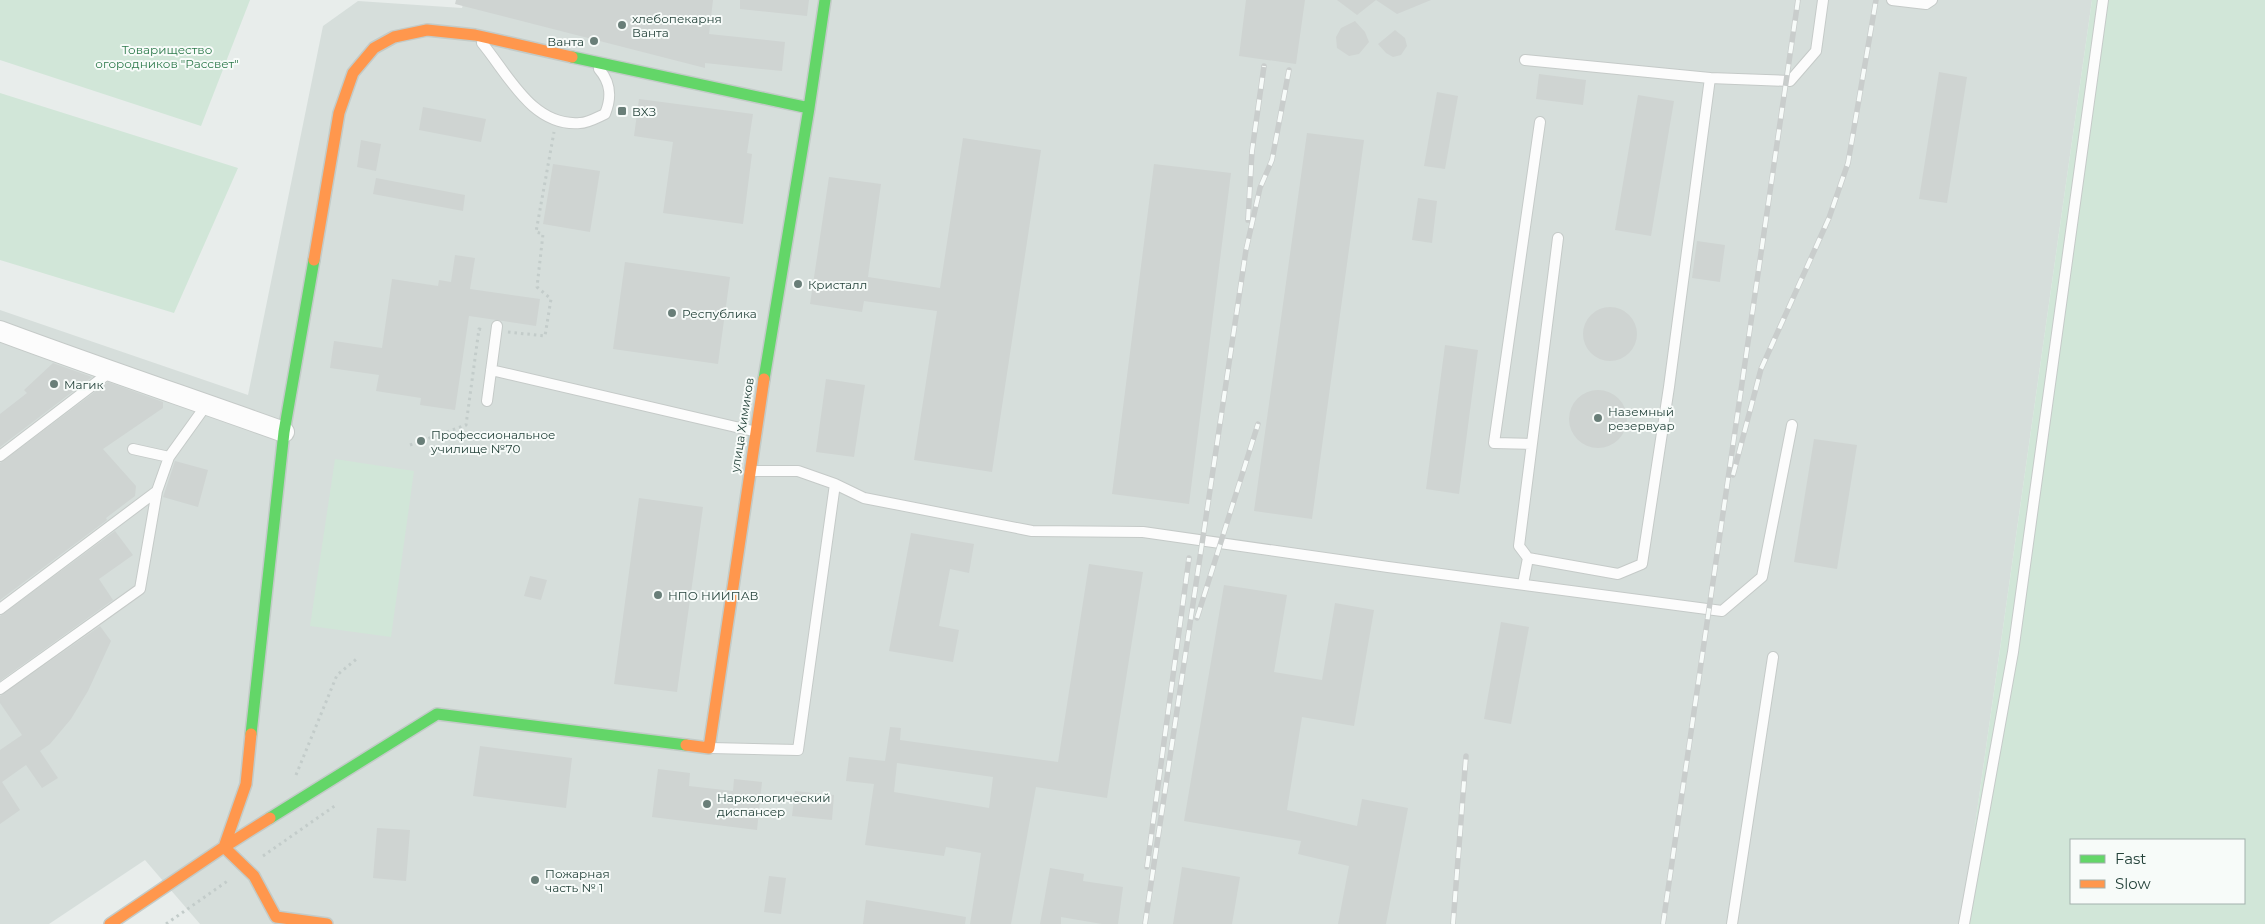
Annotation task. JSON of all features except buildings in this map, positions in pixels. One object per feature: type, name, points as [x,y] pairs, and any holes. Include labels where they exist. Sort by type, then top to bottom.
[{"type":"street","name":"улица Химиков","points":[[709,748],[755,432],[825,0]]},
{"type":"street","points":[[224,847],[246,784],[284,432],[339,113],[353,73],[374,48],[394,37],[427,30],[475,35],[809,108]]},
{"type":"street","points":[[0,331],[110,372],[284,432]]},
{"type":"street","points":[[110,924],[224,847],[437,714],[709,748]]},
{"type":"street","points":[[224,847],[254,876],[276,917],[328,924]]},
{"type":"lane","points":[[1525,60],[1710,78],[1790,81],[1816,51],[1823,0]]},
{"type":"lane","points":[[1892,0],[1926,4],[1932,0]]},
{"type":"lane","points":[[1964,924],[2013,652],[2103,0]]},
{"type":"lane","points":[[475,35],[496,59],[510,84],[531,105],[556,120],[581,124],[605,114],[611,100],[609,87],[603,74],[592,62]]},
{"type":"lane","points":[[1558,238],[1518,546],[1528,558],[1618,574],[1642,564],[1669,387],[1710,78]]},
{"type":"lane","points":[[1532,444],[1494,443],[1540,122]]},
{"type":"lane","points":[[487,401],[497,329]]},
{"type":"lane","points":[[491,370],[755,432]]},
{"type":"lane","points":[[0,456],[110,372]]},
{"type":"lane","points":[[0,689],[140,588],[157,491],[169,457],[206,404]]},
{"type":"lane","points":[[749,471],[798,471],[836,484],[864,498],[1032,531],[1143,532],[1722,610],[1762,577],[1792,425]]},
{"type":"lane","points":[[133,449],[169,457]]},
{"type":"lane","points":[[709,748],[798,750],[836,484]]},
{"type":"lane","points":[[0,609],[157,491]]},
{"type":"lane","points":[[1523,584],[1528,558]]},
{"type":"lane","points":[[1732,924],[1773,657]]},
{"type":"path","points":[[410,445],[466,425],[479,329],[497,329],[545,336],[551,299],[537,287],[544,234],[536,232],[556,120]]},
{"type":"path","points":[[295,778],[337,675],[359,657]]},
{"type":"path","points":[[166,924],[343,800]]},
{"type":"shaded area","points":[[464,0],[2092,0],[1961,924],[200,924],[145,860],[49,924],[0,924],[0,310],[248,395],[323,26],[358,1],[462,8]]},
{"type":"green space","name":"Товарищество огородников \"Рассвет\"","points":[[0,0],[250,0],[201,126],[0,60]]},
{"type":"green space","points":[[2092,0],[2265,0],[2265,924],[1961,924]]},
{"type":"green space","points":[[0,93],[238,168],[174,313],[0,260]]},
{"type":"green space","points":[[335,459],[414,471],[391,637],[310,626]]},
{"type":"railway","points":[[1663,924],[1798,0]]},
{"type":"railway","points":[[1733,475],[1761,369],[1829,218],[1848,163],[1876,0]]},
{"type":"railway","points":[[1248,220],[1252,151],[1264,66]]},
{"type":"railway","points":[[1145,924],[1246,250],[1260,188],[1272,160],[1289,70]]},
{"type":"railway","points":[[1197,618],[1258,424]]},
{"type":"railway","points":[[1147,867],[1189,558]]},
{"type":"railway","points":[[1453,924],[1466,756]]},
{"type":"traffic: fast","points":[[572,57],[809,108],[825,0]]},
{"type":"traffic: fast","points":[[764,379],[809,108]]},
{"type":"traffic: fast","points":[[251,734],[284,432],[314,260]]},
{"type":"traffic: fast","points":[[270,818],[437,714],[686,745]]},
{"type":"traffic: slow","points":[[314,260],[339,113],[353,73],[374,48],[394,37],[427,30],[475,35],[572,57]]},
{"type":"traffic: slow","points":[[686,745],[709,748],[764,379]]},
{"type":"traffic: slow","points":[[110,924],[224,847],[246,784],[251,734]]},
{"type":"traffic: slow","points":[[270,818],[224,847],[254,876],[276,917],[327,924]]},
{"type":"place","name":"хлебопекарня Ванта","points":[[622,25]]},
{"type":"place","name":"Ванта","points":[[594,41]]},
{"type":"place","name":"ВХЗ","points":[[622,111]]},
{"type":"place","name":"Кристалл","points":[[798,284]]},
{"type":"place","name":"Республика","points":[[672,313]]},
{"type":"place","name":"Магик","points":[[54,384]]},
{"type":"place","name":"Наземный резервуар","points":[[1598,418]]},
{"type":"place","name":"Профессиональное училище №70","points":[[421,441]]},
{"type":"place","name":"НПО НИИПАВ","points":[[658,595]]},
{"type":"place","name":"Наркологический диспансер","points":[[707,804]]},
{"type":"place","name":"Пожарная часть № 1","points":[[535,880]]}]
